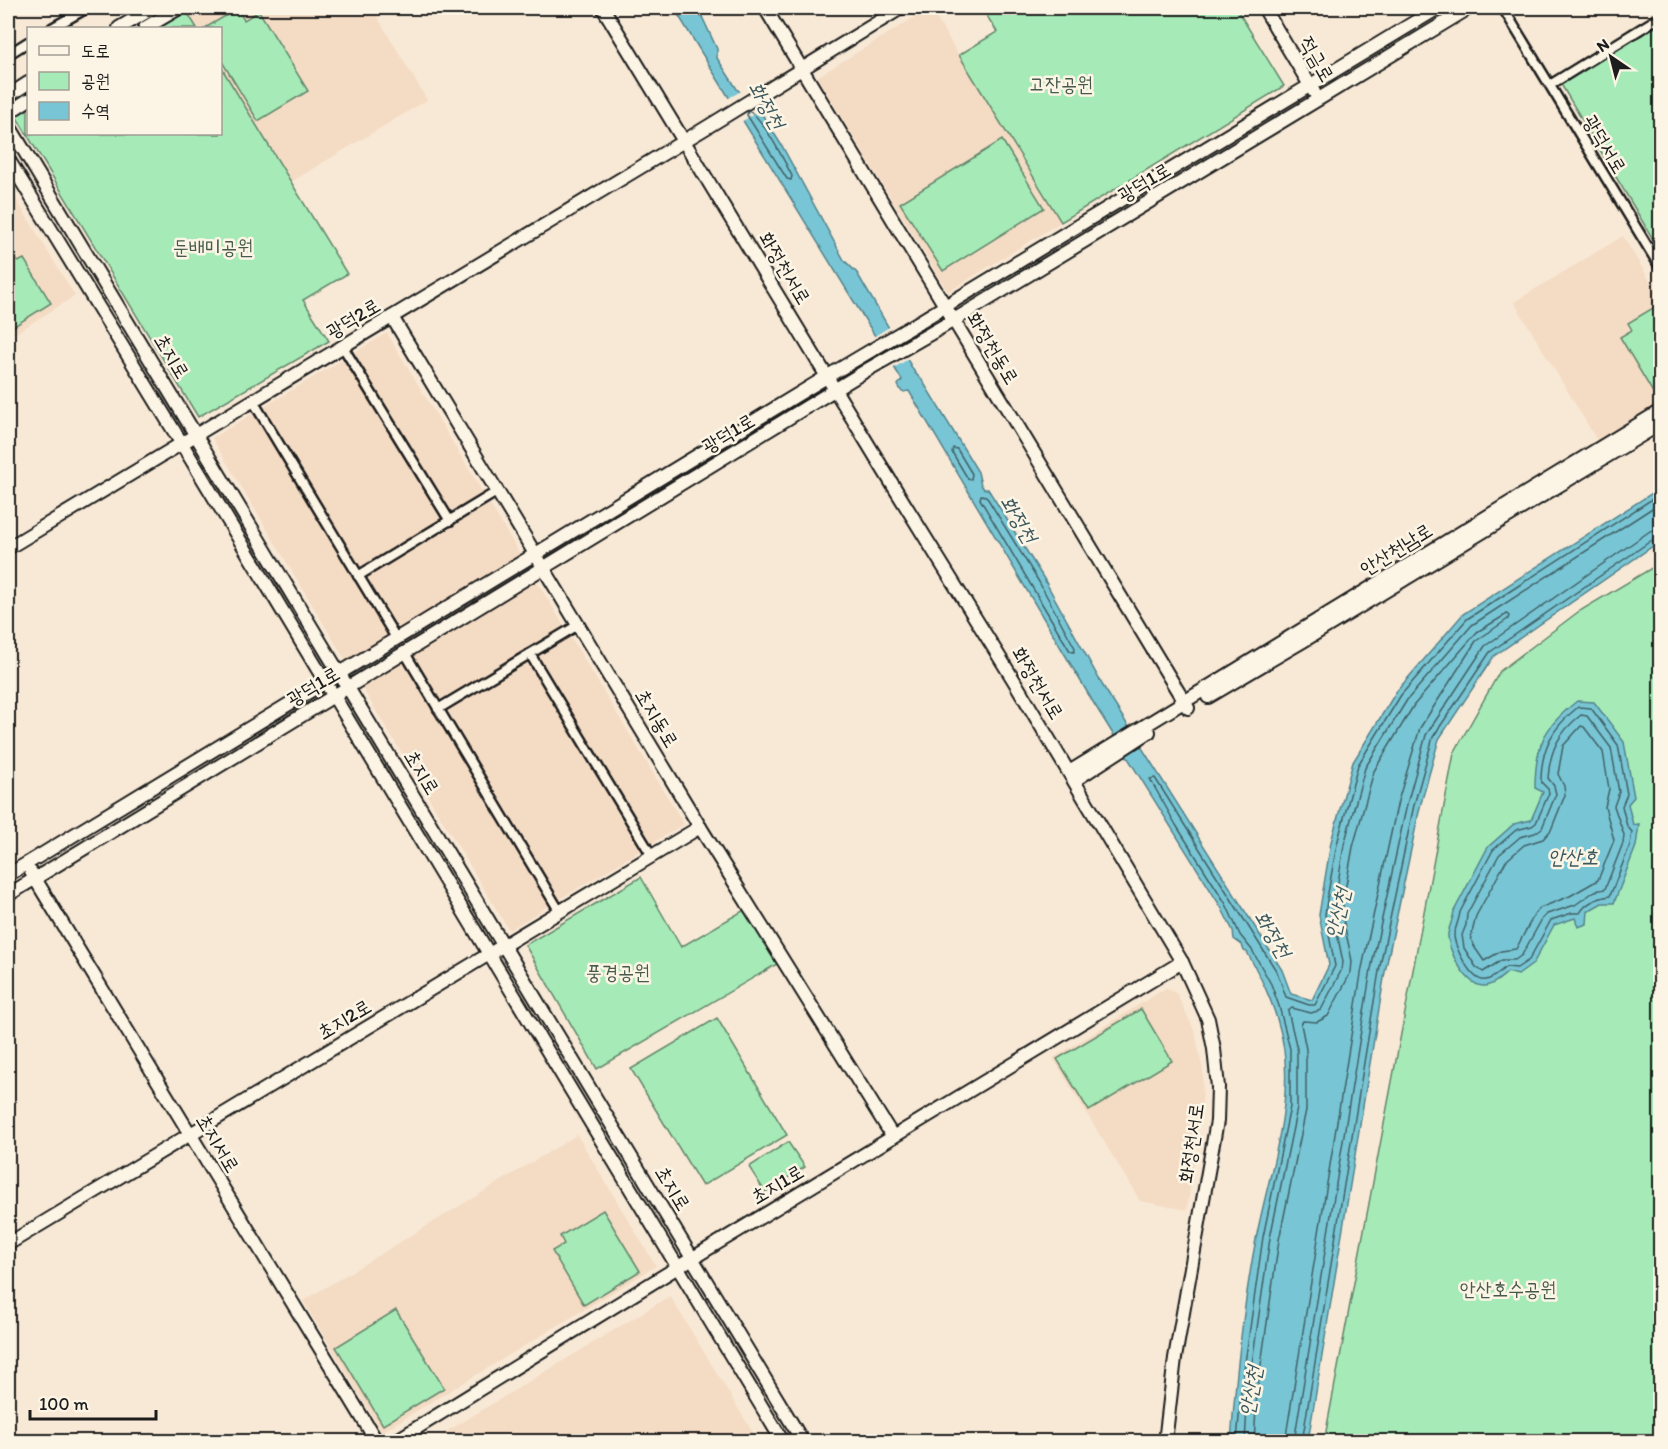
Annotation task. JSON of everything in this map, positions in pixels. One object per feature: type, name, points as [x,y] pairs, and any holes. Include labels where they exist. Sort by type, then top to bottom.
[{"type":"street","points":[[53,27],[87,8]]},
{"type":"street","points":[[121,27],[153,8]]},
{"type":"street","points":[[147,27],[179,8]]},
{"type":"street","name":"화정천서로","points":[[603,8],[1072,776],[1182,962],[1208,1019],[1214,1049],[1218,1098],[1217,1120],[1175,1358],[1165,1442]]},
{"type":"street","name":"화정천동로","points":[[765,8],[1186,705]]},
{"type":"street","points":[[801,68],[901,8]]},
{"type":"street","name":"적금로","points":[[1264,8],[1318,99]]},
{"type":"street","name":"광덕1로","points":[[8,875],[1438,8]]},
{"type":"street","name":"광덕1로","points":[[8,895],[921,337],[954,320],[1469,8]]},
{"type":"street","name":"광덕서로","points":[[1503,8],[1660,267]]},
{"type":"street","points":[[1550,85],[1660,17]]},
{"type":"street","points":[[8,53],[27,43]]},
{"type":"street","name":"광덕2로","points":[[8,548],[801,68]]},
{"type":"street","points":[[8,96],[27,84]]},
{"type":"street","points":[[8,112],[27,101]]},
{"type":"street","name":"초지로","points":[[8,124],[803,1442]]},
{"type":"street","name":"초지로","points":[[8,159],[783,1442]]},
{"type":"street","name":"초지동로","points":[[392,317],[700,827],[892,1137]]},
{"type":"street","points":[[343,347],[450,521]]},
{"type":"street","points":[[253,401],[396,638]]},
{"type":"street","name":"안산천남로","points":[[1072,776],[1428,552],[1660,411]]},
{"type":"street","name":"안산천남로","points":[[1186,705],[1304,641],[1660,424]]},
{"type":"street","points":[[358,576],[498,491]]},
{"type":"street","points":[[438,709],[578,626]]},
{"type":"street","points":[[405,653],[560,912]]},
{"type":"street","points":[[530,654],[652,856]]},
{"type":"street","name":"초지2로","points":[[8,1244],[700,827]]},
{"type":"street","name":"초지서로","points":[[26,864],[377,1442]]},
{"type":"street","name":"초지1로","points":[[394,1442],[1182,962]]},
{"type":"shaded area","points":[[194,8],[372,8],[427,100],[291,182],[222,69],[222,27],[196,27],[187,12]]},
{"type":"shaded area","points":[[930,8],[1061,222],[948,292],[817,77]]},
{"type":"shaded area","points":[[8,186],[75,296],[8,338]]},
{"type":"shaded area","points":[[1623,236],[1660,298],[1660,404],[1598,442],[1514,302]]},
{"type":"shaded area","points":[[387,333],[521,556],[346,661],[212,438]]},
{"type":"shaded area","points":[[536,580],[684,824],[509,930],[361,686]]},
{"type":"shaded area","points":[[1166,988],[1177,994],[1195,1032],[1203,1071],[1202,1105],[1187,1210],[1140,1201],[1053,1058]]},
{"type":"shaded area","points":[[577,1135],[656,1266],[382,1432],[303,1301]]},
{"type":"shaded area","points":[[670,1296],[758,1441],[431,1441]]},
{"type":"green space","name":"고잔공원","points":[[982,8],[1236,8],[1284,86],[1061,222],[959,55],[997,32]]},
{"type":"green space","points":[[237,9],[244,20],[259,11],[308,91],[258,121],[222,62],[222,27],[207,27]]},
{"type":"green space","points":[[187,12],[196,27],[160,27]]},
{"type":"green space","points":[[1660,20],[1660,251],[1559,81]]},
{"type":"green space","name":"둔배미공원","points":[[222,69],[347,274],[303,300],[329,341],[198,417],[27,135],[222,135]]},
{"type":"green space","name":"둔배미공원","points":[[27,106],[27,134],[14,113]]},
{"type":"green space","points":[[1002,140],[1044,208],[943,271],[900,203]]},
{"type":"green space","points":[[14,257],[18,262],[24,259],[51,303],[8,330],[8,260]]},
{"type":"green space","points":[[1658,305],[1660,309],[1660,399],[1658,401],[1620,337],[1632,330],[1628,323]]},
{"type":"green space","name":"안산호수공원","points":[[1660,563],[1660,1441],[1324,1442],[1454,753],[1500,671],[1578,612]]},
{"type":"green space","name":"풍경공원","points":[[641,877],[681,947],[746,909],[777,964],[597,1069],[525,945]]},
{"type":"green space","points":[[1141,1009],[1172,1061],[1089,1111],[1057,1059]]},
{"type":"green space","points":[[717,1018],[787,1135],[702,1186],[631,1069]]},
{"type":"green space","points":[[788,1142],[805,1167],[765,1192],[749,1167]]},
{"type":"green space","points":[[603,1210],[640,1271],[584,1305],[552,1251],[564,1244],[560,1236]]},
{"type":"green space","points":[[396,1310],[444,1388],[383,1425],[336,1347]]},
{"type":"water","name":"안산천","points":[[674,8],[698,8],[717,49],[717,58],[737,89],[760,111],[782,146],[844,260],[857,273],[915,373],[922,380],[978,472],[981,485],[984,489],[988,489],[1044,579],[1103,686],[1282,970],[1291,994],[1312,1000],[1329,965],[1319,915],[1331,842],[1353,762],[1396,692],[1463,614],[1660,488],[1660,541],[1494,656],[1439,739],[1420,807],[1385,972],[1308,1441],[1231,1441],[1248,1285],[1278,1142],[1285,1096],[1286,1073],[1282,1037],[1265,987],[1247,952],[1234,939],[1233,931],[1221,907],[1093,702],[909,391],[902,392],[898,385],[902,380]]},
{"type":"water","name":"안산호","points":[[1577,701],[1594,702],[1624,742],[1634,797],[1628,804],[1633,825],[1639,824],[1636,846],[1614,903],[1602,903],[1588,911],[1587,924],[1578,927],[1575,918],[1554,925],[1533,964],[1518,975],[1508,972],[1490,985],[1477,984],[1464,973],[1451,949],[1448,934],[1454,911],[1488,847],[1514,824],[1531,820],[1543,792],[1535,788],[1535,773],[1540,748],[1549,729]]},
{"type":"pier","points":[[743,90],[762,109],[741,122],[727,99]]},
{"type":"pier","points":[[891,326],[910,358],[892,369],[873,337]]},
{"type":"water label","name":"화정천","points":[[767,105]]},
{"type":"water label","name":"화정천","points":[[1019,519]]},
{"type":"water label","name":"화정천","points":[[1273,934]]}]
